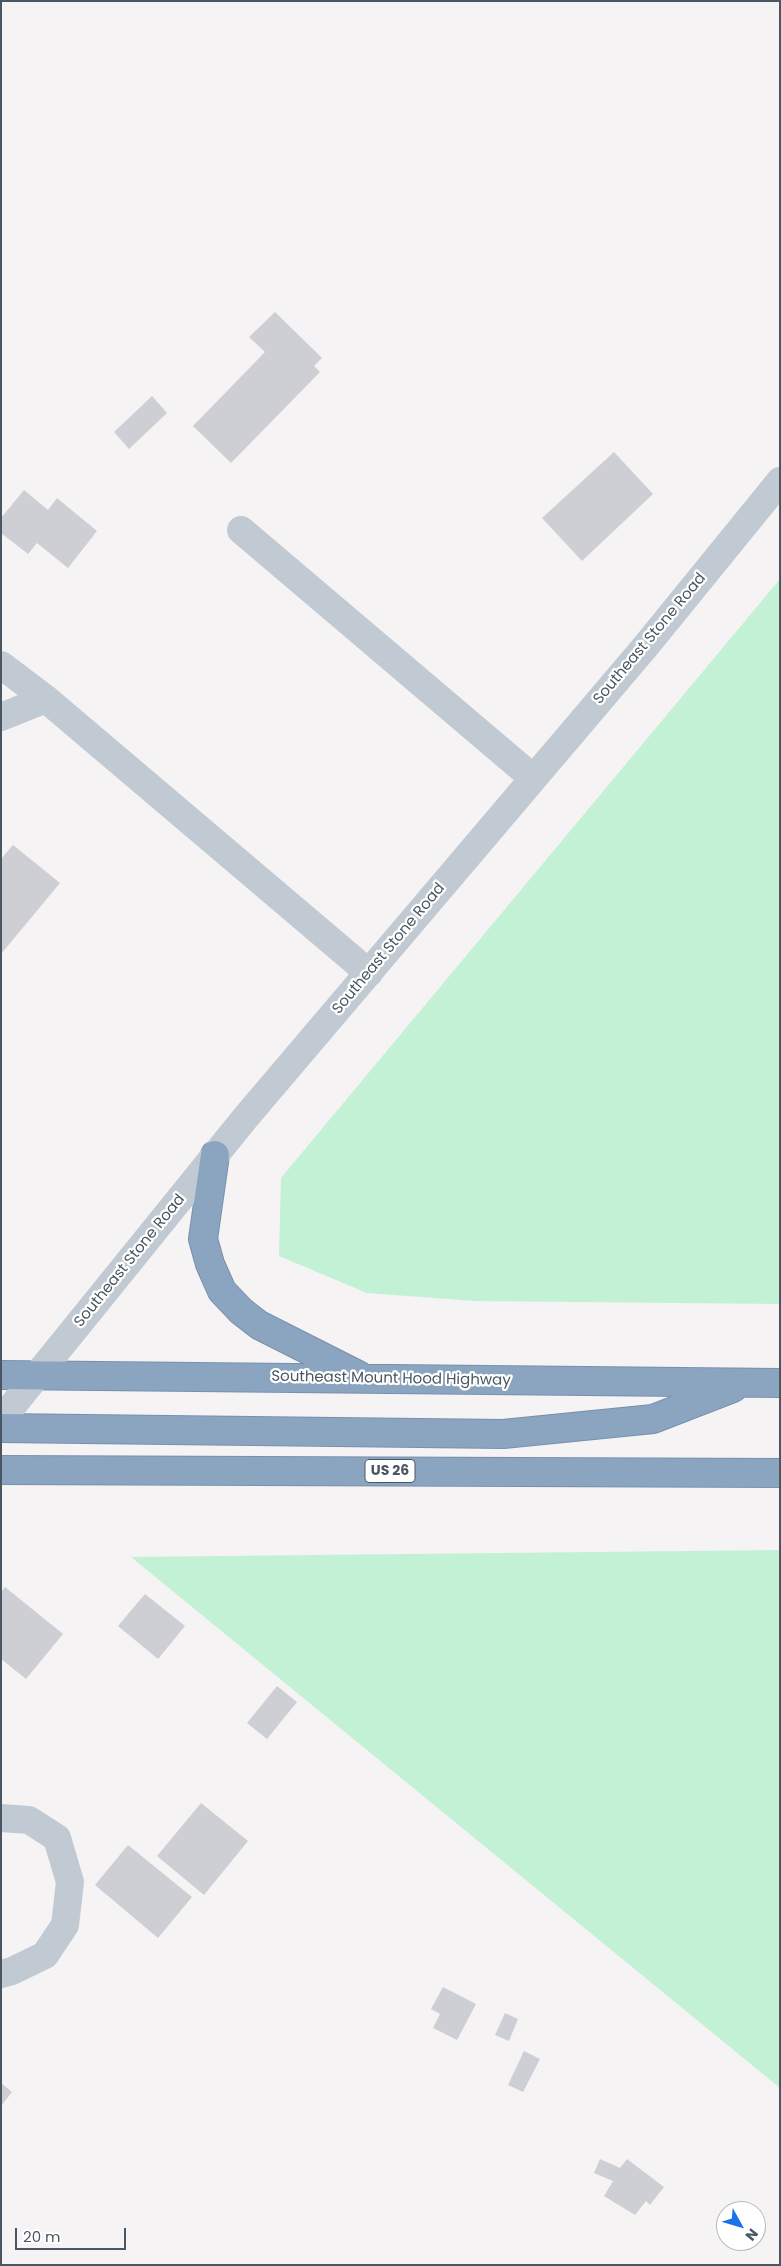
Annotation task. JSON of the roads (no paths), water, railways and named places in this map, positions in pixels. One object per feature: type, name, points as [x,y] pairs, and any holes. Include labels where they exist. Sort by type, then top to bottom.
[{"type":"highway","points":[[216,1155],[203,1239],[210,1264],[222,1290],[240,1312],[259,1324],[363,1378]]},
{"type":"highway","name":"Southeast Mount Hood Highway","points":[[1,1375],[780,1383]]},
{"type":"highway","points":[[2,1419],[503,1434],[654,1419],[746,1383]]},
{"type":"highway","name":"US 26","points":[[1,1470],[780,1473]]},
{"type":"street","name":"Southeast Stone Road","points":[[2,1419],[216,1155],[645,647],[780,481]]},
{"type":"street","points":[[241,530],[533,778]]},
{"type":"street","points":[[1,665],[46,700],[369,973]]},
{"type":"street","points":[[1,717],[46,700]]},
{"type":"street","points":[[1,1818],[29,1820],[57,1838],[70,1882],[65,1925],[45,1955],[12,1971],[1,1974]]}]
